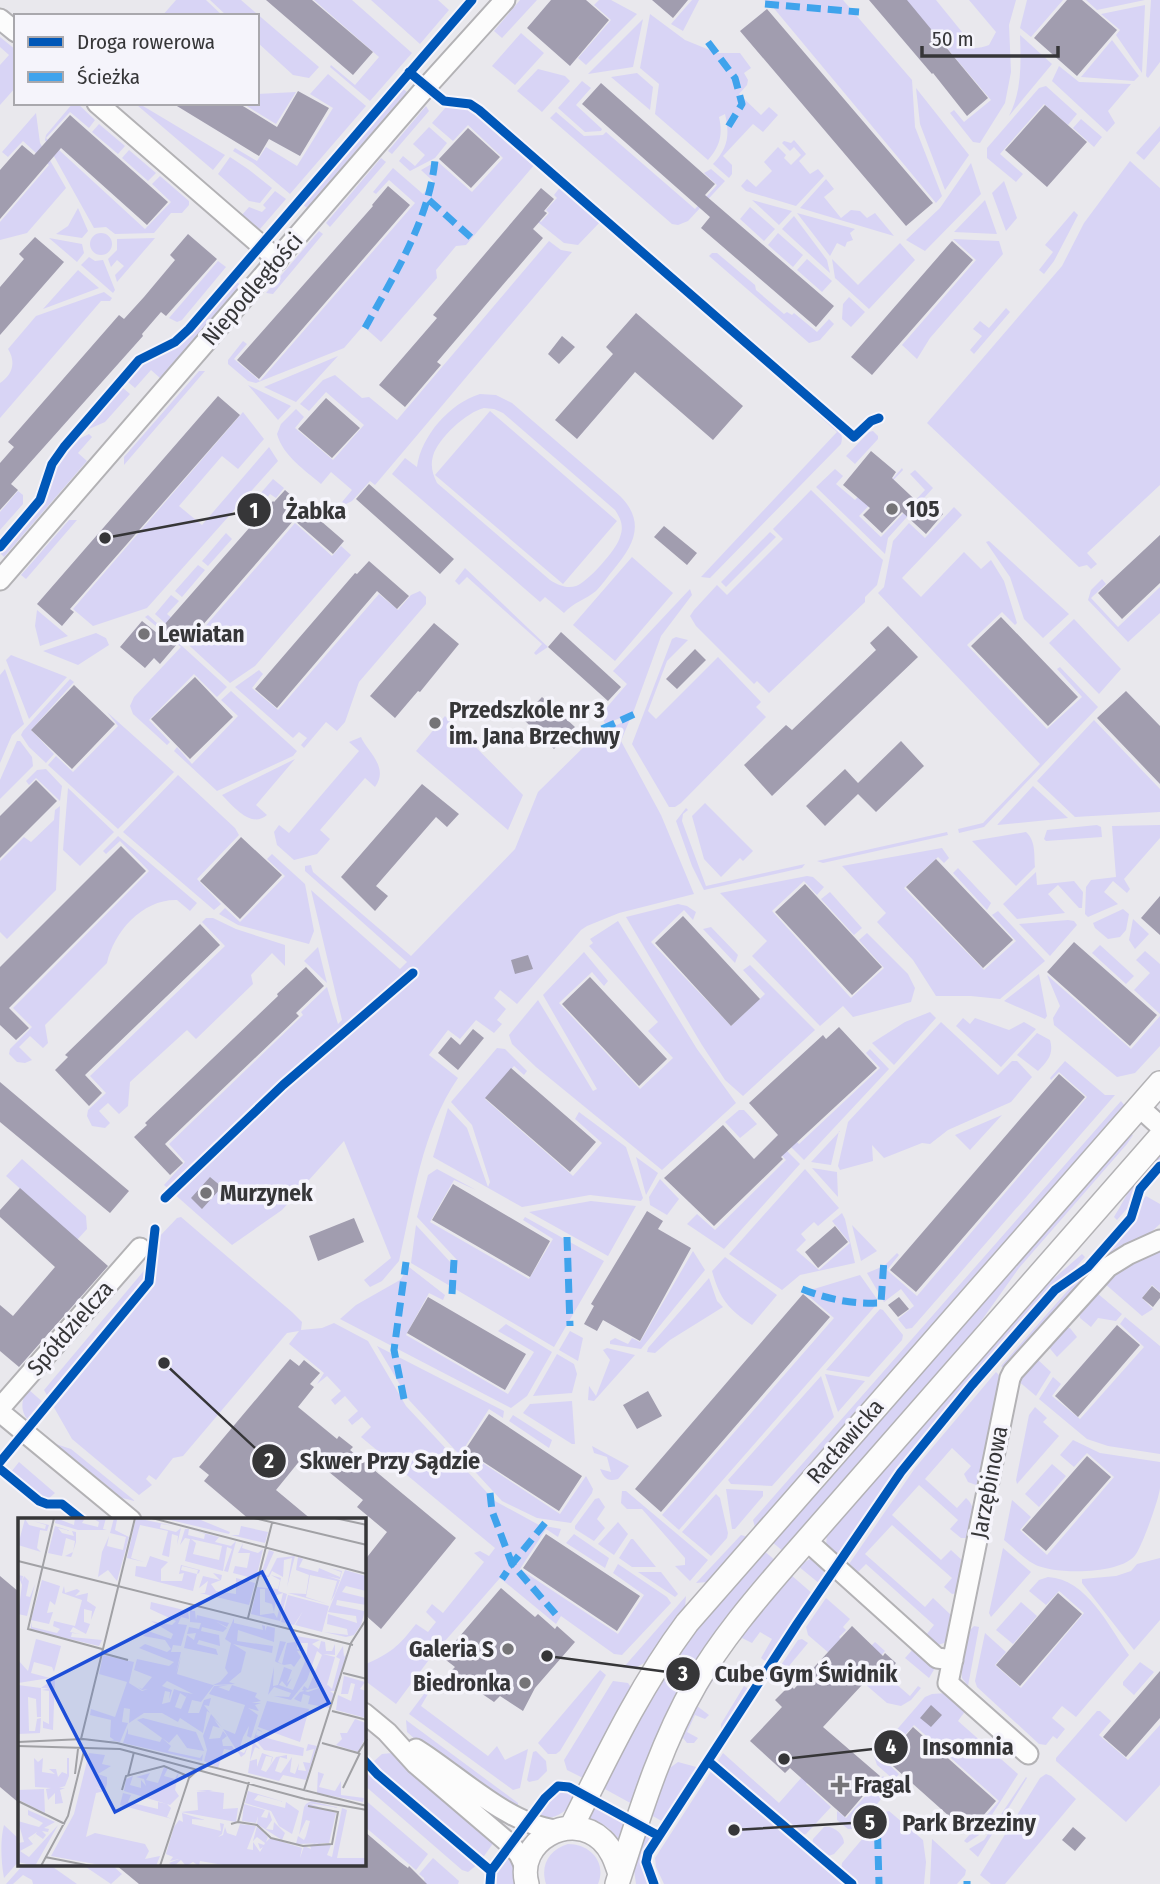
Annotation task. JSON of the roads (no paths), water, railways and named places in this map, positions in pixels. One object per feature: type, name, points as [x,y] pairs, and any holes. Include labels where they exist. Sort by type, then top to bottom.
[{"type":"street","name":"Niepodległości","points":[[0,580],[505,0]]},
{"type":"street","points":[[0,19],[14,31]]},
{"type":"street","points":[[99,105],[278,260]]},
{"type":"street","name":"Racławicka","points":[[563,1829],[664,1654],[687,1623],[1160,1083]]},
{"type":"street","points":[[1139,1107],[1160,1126]]},
{"type":"street","name":"Racławicka","points":[[619,1881],[665,1746],[696,1683],[734,1627],[1160,1137]]},
{"type":"street","name":"Jarzębinowa","points":[[1028,1754],[948,1683],[1013,1372],[1108,1267],[1160,1240]]},
{"type":"street","name":"Spółdzielcza","points":[[0,1410],[140,1248]]},
{"type":"street","points":[[0,1410],[129,1518]]},
{"type":"street","points":[[807,1541],[937,1657],[953,1660]]},
{"type":"street","points":[[366,1715],[387,1732],[519,1818],[538,1828],[591,1832],[602,1839],[610,1848],[619,1881]]},
{"type":"street","points":[[387,1732],[416,1763],[511,1845],[519,1854],[525,1879]]},
{"type":"street","points":[[525,1879],[531,1850],[539,1841],[563,1829]]},
{"type":"place","name":"105","points":[[892,509]]},
{"type":"place","name":"Żabka","points":[[105,538]]},
{"type":"place","name":"Lewiatan","points":[[144,634]]},
{"type":"place","name":"Przedszkole nr 3 im. Jana Brzechwy","points":[[435,723]]},
{"type":"place","name":"Murzynek","points":[[206,1193]]},
{"type":"place","name":"Skwer Przy Sądzie","points":[[164,1363]]},
{"type":"place","name":"Galeria S","points":[[508,1649]]},
{"type":"place","name":"Cube Gym Świdnik","points":[[547,1656]]},
{"type":"place","name":"Biedronka","points":[[525,1683]]},
{"type":"place","name":"Insomnia","points":[[784,1759]]},
{"type":"place","name":"Fragal","points":[[840,1785]]},
{"type":"place","name":"Park Brzeziny","points":[[734,1830]]}]
